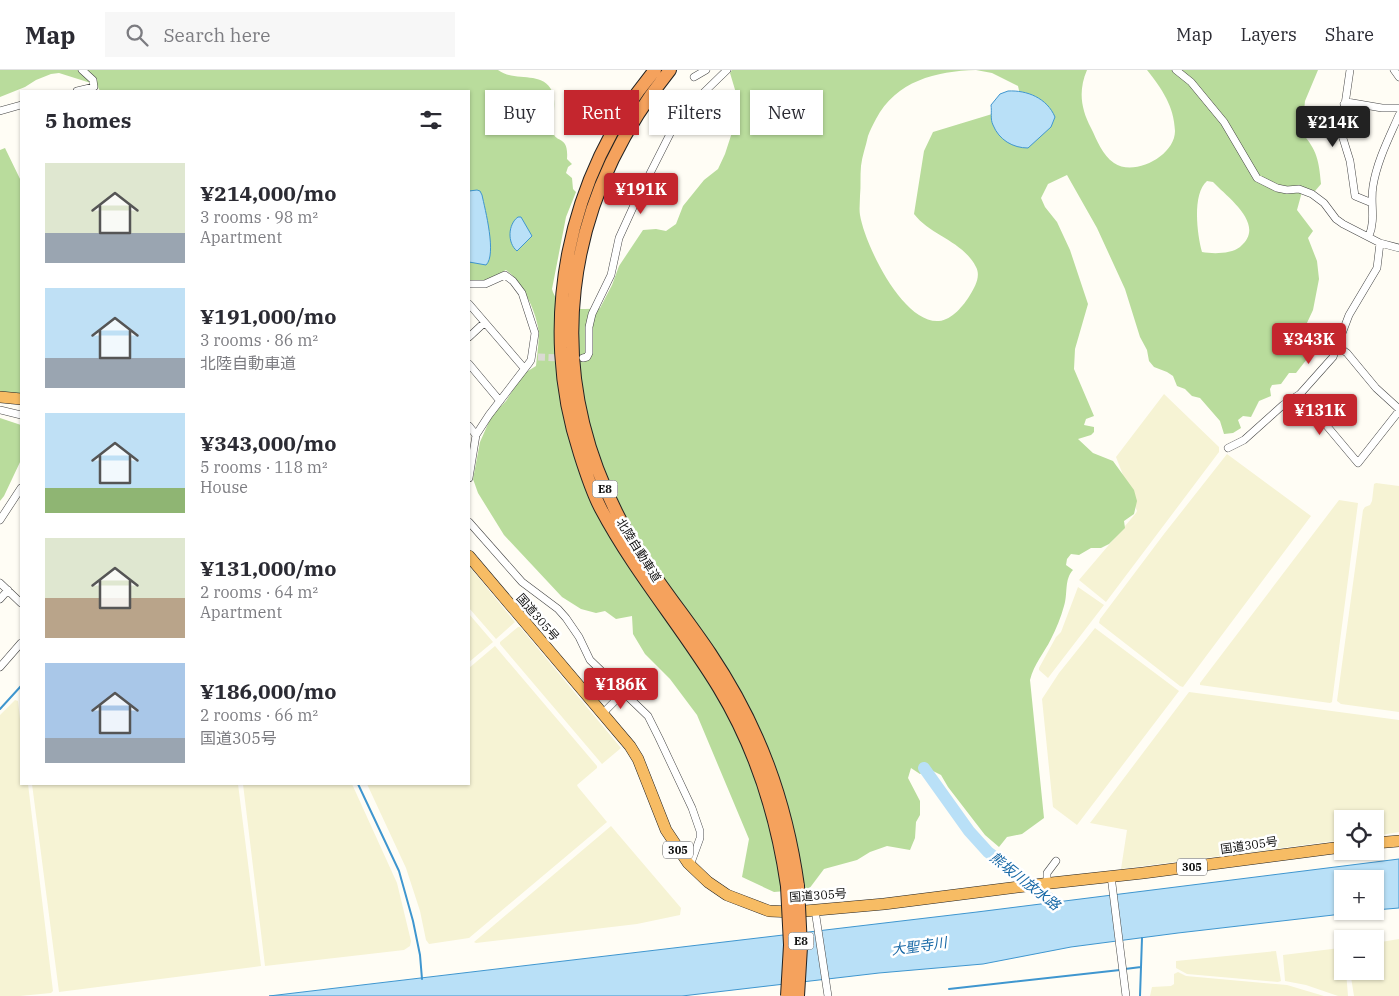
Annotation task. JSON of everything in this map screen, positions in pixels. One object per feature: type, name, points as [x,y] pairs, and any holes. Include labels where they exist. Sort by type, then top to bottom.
[{"type":"highway","name":"北陸自動車道","points":[[655,70],[634,97],[606,146],[594,170],[577,216],[570,242],[562,296],[560,349],[566,396],[576,445],[599,506],[631,561],[720,689],[748,744],[759,772],[777,827],[792,886],[787,996]]},
{"type":"highway","name":"北陸自動車道","points":[[670,70],[645,103],[617,150],[605,174],[588,221],[577,270],[574,296],[573,348],[578,395],[584,428],[598,472],[623,526],[729,682],[758,738],[773,777],[787,823],[792,886],[801,947],[798,996]]},
{"type":"highway","points":[[0,397],[20,399]]},
{"type":"highway","name":"国道305号","points":[[470,557],[623,736],[635,753],[672,842],[692,867],[708,882],[727,895],[769,912],[816,914],[1044,883],[1334,847]]},
{"type":"highway","points":[[1384,842],[1399,841]]},
{"type":"street","points":[[81,90],[94,87],[93,80],[82,70]]},
{"type":"street","points":[[694,77],[706,70]]},
{"type":"street","points":[[583,358],[587,357],[589,353],[588,331],[592,314],[609,281],[619,238],[646,181],[673,128],[683,115],[727,70]]},
{"type":"street","points":[[1176,70],[1191,82],[1224,122],[1257,178],[1277,188],[1287,190],[1299,189],[1312,194],[1324,203],[1336,219],[1380,243],[1399,248]]},
{"type":"street","points":[[1350,70],[1341,132],[1350,161],[1355,196],[1372,203]]},
{"type":"street","points":[[1394,70],[1399,77]]},
{"type":"street","points":[[1344,104],[1348,102],[1382,108],[1399,108]]},
{"type":"street","points":[[0,111],[20,105]]},
{"type":"street","points":[[1369,236],[1374,212],[1372,194],[1375,178],[1399,115]]},
{"type":"street","points":[[1228,448],[1244,440],[1283,405],[1300,394],[1332,357],[1349,315],[1377,268],[1380,243]]},
{"type":"street","points":[[470,284],[485,284],[506,275],[522,293],[535,333],[532,344],[535,357],[524,368],[476,435],[470,472]]},
{"type":"street","points":[[470,305],[524,368]]},
{"type":"street","points":[[470,336],[484,323]]},
{"type":"street","points":[[1300,394],[1358,463],[1399,410],[1376,388],[1346,353],[1337,346]]},
{"type":"street","points":[[470,365],[500,401]]},
{"type":"street","points":[[0,410],[20,415]]},
{"type":"street","points":[[470,427],[476,435]]},
{"type":"street","points":[[0,520],[20,490]]},
{"type":"street","points":[[470,523],[522,582],[558,609],[579,637],[590,660],[648,716],[692,808],[700,831],[700,838],[692,860],[692,867]]},
{"type":"street","points":[[0,583],[20,603]]},
{"type":"street","points":[[0,599],[8,590]]},
{"type":"street","points":[[0,667],[20,644]]},
{"type":"street","points":[[603,713],[624,692]]},
{"type":"street","points":[[1044,883],[1047,873],[1056,861]]},
{"type":"street","points":[[1111,876],[1126,996]]},
{"type":"street","points":[[816,914],[825,996]]},
{"type":"shaded area","points":[[1164,394],[1219,447],[1219,452],[1106,602],[1079,580],[1137,511],[1116,457]]},
{"type":"shaded area","points":[[1227,454],[1311,516],[1183,687],[1099,623],[1100,619],[1164,534]]},
{"type":"shaded area","points":[[1374,484],[1399,486],[1399,712],[1341,704],[1337,701],[1363,510],[1372,501]]},
{"type":"shaded area","points":[[1339,500],[1358,503],[1332,702],[1200,685],[1200,683]]},
{"type":"shaded area","points":[[470,567],[515,622],[496,639],[470,609]]},
{"type":"shaded area","points":[[1078,587],[1104,605],[1048,678],[1039,668],[1056,637],[1061,632]]},
{"type":"shaded area","points":[[470,615],[493,642],[470,661]]},
{"type":"shaded area","points":[[520,627],[621,748],[602,764],[500,644]]},
{"type":"shaded area","points":[[1095,628],[1179,691],[1077,825],[1053,807],[1042,699],[1059,673]]},
{"type":"shaded area","points":[[495,646],[597,766],[577,785],[607,822],[469,938],[429,944],[426,940],[420,911],[406,868],[367,785],[470,785],[470,667]]},
{"type":"shaded area","points":[[1189,692],[1399,720],[1399,832],[1384,834],[1384,810],[1334,810],[1334,841],[1121,869],[1127,830],[1090,823]]},
{"type":"shaded area","points":[[15,700],[18,701],[20,719],[20,785],[28,785],[53,991],[51,993],[0,996],[0,715]]},
{"type":"shaded area","points":[[32,785],[238,785],[261,966],[59,992]]},
{"type":"shaded area","points":[[243,785],[352,785],[397,883],[411,941],[410,946],[404,950],[265,966]]},
{"type":"shaded area","points":[[611,826],[681,908],[680,915],[637,924],[474,942]]},
{"type":"shaded area","points":[[1399,939],[1399,996],[1354,996],[1351,980],[1384,980],[1384,942]]},
{"type":"shaded area","points":[[1334,949],[1334,980],[1347,980],[1348,996],[1338,996],[1306,985],[1285,981],[1283,955]]},
{"type":"shaded area","points":[[1276,951],[1281,981],[1278,982],[1187,974],[1176,968],[1176,961]]},
{"type":"shaded area","points":[[1178,972],[1186,976],[1287,985],[1324,996],[1150,996],[1152,987],[1171,986],[1174,984],[1174,974]]},
{"type":"green space","points":[[0,70],[498,70],[512,76],[542,81],[551,90],[485,90],[485,135],[554,134],[564,142],[567,159],[572,164],[568,167],[566,173],[572,178],[573,189],[576,192],[566,217],[552,289],[559,302],[571,308],[585,309],[600,308],[619,266],[643,230],[656,229],[666,231],[676,224],[683,206],[704,180],[718,169],[731,135],[740,135],[740,90],[735,90],[730,73],[732,70],[976,70],[1087,70],[1082,85],[1083,107],[1100,147],[1114,163],[1122,167],[1132,167],[1142,166],[1161,156],[1168,149],[1175,131],[1170,106],[1158,84],[1147,70],[1318,70],[1305,101],[1302,133],[1316,156],[1321,184],[1315,191],[1303,188],[1297,210],[1313,231],[1308,238],[1317,261],[1319,279],[1313,310],[1306,325],[1298,335],[1298,350],[1307,359],[1296,373],[1289,373],[1281,384],[1272,385],[1270,389],[1271,396],[1259,401],[1251,417],[1243,416],[1238,420],[1241,428],[1233,433],[1224,434],[1220,421],[1200,398],[1192,396],[1185,389],[1177,386],[1173,376],[1154,367],[1149,361],[1147,350],[1140,337],[1125,289],[1097,228],[1067,175],[1048,184],[1041,198],[1045,207],[1057,222],[1070,250],[1088,304],[1075,349],[1074,369],[1094,416],[1086,419],[1084,425],[1094,427],[1094,432],[1091,435],[1078,439],[1093,453],[1113,461],[1134,490],[1137,501],[1134,514],[1124,521],[1125,528],[1109,544],[1101,548],[1091,548],[1079,555],[1071,554],[1067,559],[1066,565],[1073,570],[1067,582],[1063,610],[1053,635],[1030,680],[1044,818],[1022,834],[1007,837],[999,847],[985,835],[941,775],[929,769],[920,774],[911,768],[908,778],[920,801],[920,815],[916,822],[915,838],[910,850],[887,846],[870,852],[857,860],[824,869],[809,889],[774,892],[742,877],[749,839],[697,715],[670,679],[645,654],[633,634],[632,616],[616,619],[605,611],[596,613],[581,609],[562,597],[504,535],[478,493],[473,479],[480,442],[492,415],[506,401],[523,374],[536,366],[539,336],[531,304],[517,281],[506,270],[487,280],[470,280],[470,90],[100,90],[97,85],[59,73],[36,80],[25,87],[0,97]],"holes":[[[976,70],[992,73],[1018,86],[1020,95],[1002,111],[933,132],[924,151],[914,214],[921,222],[963,251],[976,267],[978,274],[970,295],[953,315],[939,321],[925,319],[912,310],[900,297],[888,280],[869,245],[860,215],[862,158],[868,136],[884,106],[894,95],[906,87],[932,76],[946,73]],[[1207,181],[1213,182],[1242,212],[1247,221],[1249,230],[1247,239],[1240,247],[1232,251],[1222,253],[1202,252],[1197,225],[1199,195],[1202,187]]]},
{"type":"green space","points":[[5,148],[20,179],[20,394],[0,393],[0,150]]},
{"type":"green space","points":[[0,418],[20,425],[20,462],[0,501]]},
{"type":"water","points":[[1008,91],[1036,96],[1047,105],[1055,117],[1051,127],[1028,148],[1017,147],[1007,142],[999,135],[992,123],[991,105],[1000,94]]},
{"type":"water","points":[[470,191],[480,191],[482,195],[490,242],[489,260],[486,265],[470,262]]},
{"type":"water","points":[[518,217],[521,217],[532,236],[517,251],[510,239],[510,234],[512,224]]},
{"type":"water","name":"大聖寺川","points":[[1399,859],[1399,908],[1384,909],[1384,870],[1334,870],[1334,915],[1071,947],[983,964],[879,973],[682,996],[269,996],[977,912]]},
{"type":"waterway","points":[[0,709],[20,687]]},
{"type":"waterway","name":"熊坂川放水路","points":[[924,768],[969,831],[988,852],[1067,912]]},
{"type":"waterway","points":[[358,785],[399,871],[413,921],[420,955],[422,979]]},
{"type":"waterway","points":[[1140,996],[1142,938]]},
{"type":"waterway","points":[[1125,969],[1141,967]]},
{"type":"waterway","points":[[949,989],[1120,970]]},
{"type":"tunnel","points":[[538,357],[565,358]]}]
